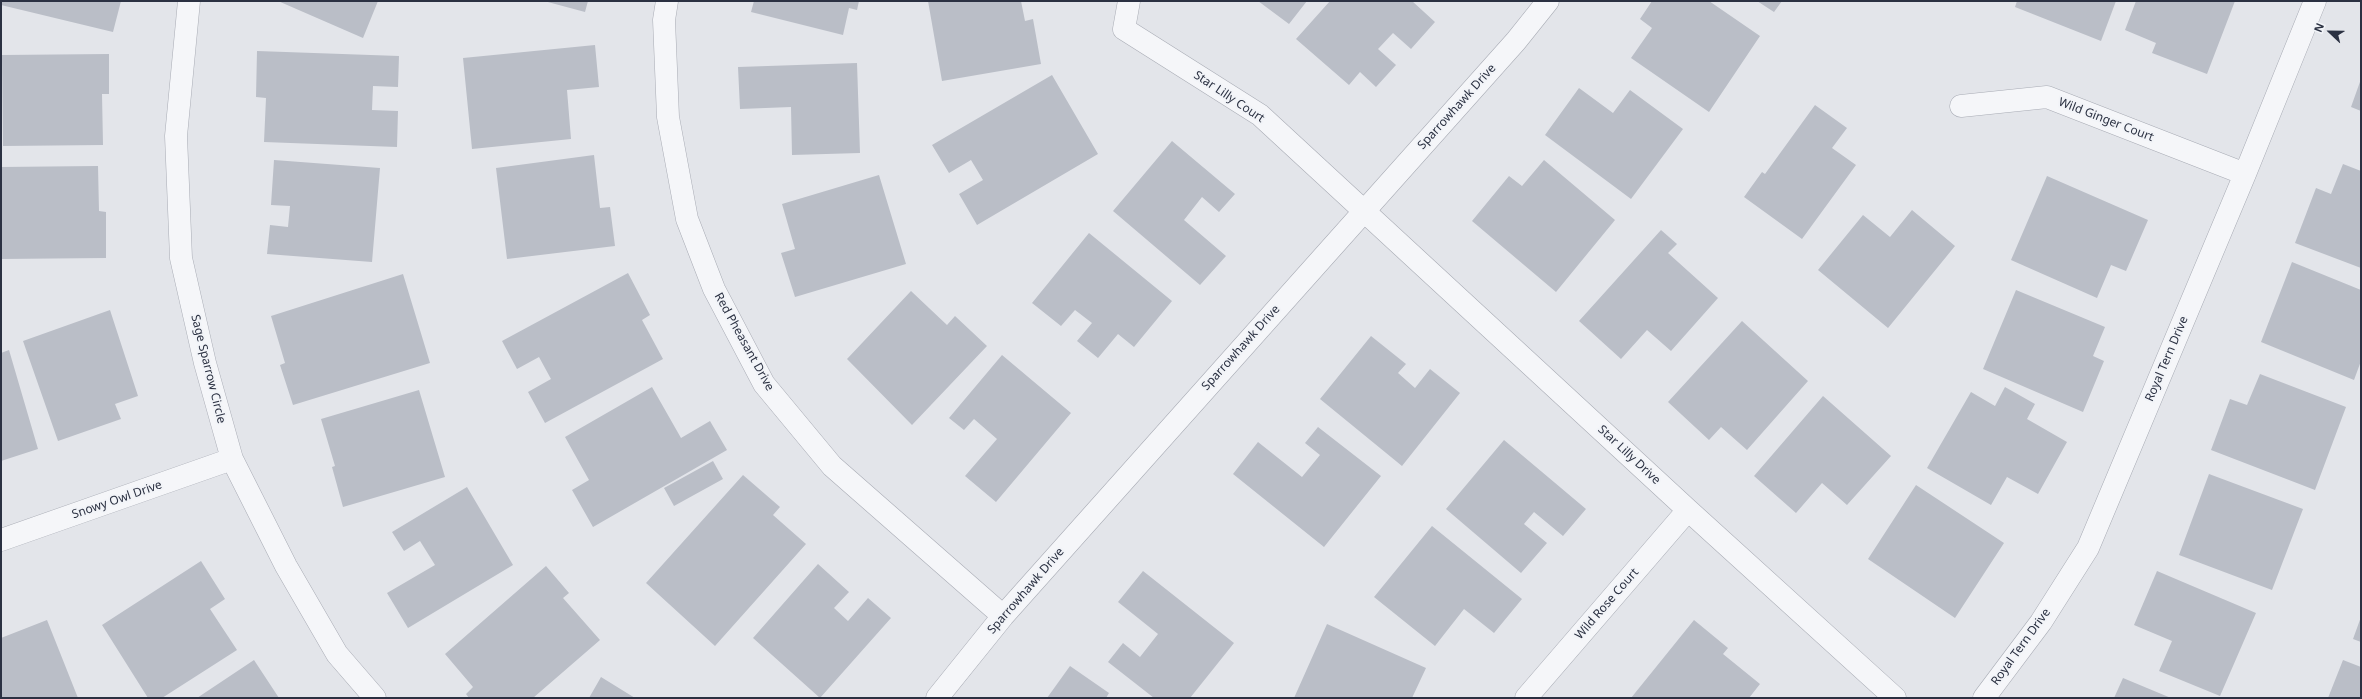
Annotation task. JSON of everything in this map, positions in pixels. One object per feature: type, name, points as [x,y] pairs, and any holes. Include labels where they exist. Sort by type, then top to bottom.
[{"type":"street","name":"Sage Sparrow Circle","points":[[189,1],[176,136],[181,258],[204,363],[232,460],[286,566],[337,654],[375,698]]},
{"type":"street","name":"Red Pheasant Drive","points":[[667,1],[664,20],[668,117],[687,219],[714,289],[764,384],[832,466],[1003,616]]},
{"type":"street","name":"Star Lilly Court","points":[[1130,1],[1124,29],[1260,115],[1364,211]]},
{"type":"street","name":"Sparrowhawk Drive","points":[[937,698],[1003,616],[1516,41],[1548,1]]},
{"type":"street","name":"Royal Tern Drive","points":[[1984,698],[2041,622],[2088,548],[2245,174],[2315,1]]},
{"type":"street","name":"Wild Ginger Court","points":[[1961,106],[2047,97],[2245,174]]},
{"type":"street","name":"Star Lilly Drive","points":[[1364,211],[1688,510],[1895,698]]},
{"type":"street","name":"Snowy Owl Drive","points":[[1,540],[232,460]]},
{"type":"street","name":"Wild Rose Court","points":[[1526,698],[1688,510]]},
{"type":"building","points":[[1,1],[121,1],[113,32],[1,5]]},
{"type":"building","points":[[278,1],[378,1],[363,38]]},
{"type":"building","points":[[544,1],[588,1],[585,12]]},
{"type":"building","points":[[754,1],[859,1],[857,10],[849,8],[843,35],[751,12]]},
{"type":"building","points":[[928,1],[1021,1],[1025,21],[1033,19],[1041,64],[942,81]]},
{"type":"building","points":[[1258,1],[1307,1],[1289,24]]},
{"type":"building","points":[[1330,1],[1412,1],[1435,22],[1411,49],[1393,33],[1378,49],[1396,65],[1376,87],[1360,72],[1349,85],[1296,39]]},
{"type":"building","points":[[1652,1],[1709,1],[1760,36],[1709,112],[1631,58],[1652,28],[1640,19]]},
{"type":"building","points":[[1757,1],[1782,1],[1774,12]]},
{"type":"building","points":[[2017,1],[2116,1],[2101,41],[2015,7]]},
{"type":"building","points":[[2136,1],[2235,1],[2207,74],[2152,53],[2156,43],[2125,30]]},
{"type":"building","points":[[595,45],[599,87],[567,90],[571,139],[472,149],[463,58]]},
{"type":"building","points":[[257,51],[399,56],[398,87],[373,86],[372,110],[398,111],[397,147],[264,142],[266,98],[256,97]]},
{"type":"building","points":[[109,54],[109,94],[102,94],[103,145],[3,146],[2,55]]},
{"type":"building","points":[[857,63],[860,153],[792,155],[791,107],[740,109],[738,67]]},
{"type":"building","points":[[1052,75],[1098,154],[977,225],[959,194],[983,180],[971,160],[949,173],[932,145]]},
{"type":"building","points":[[2361,79],[2361,111],[2351,107]]},
{"type":"building","points":[[1579,88],[1613,113],[1630,90],[1683,129],[1631,199],[1545,135]]},
{"type":"building","points":[[1815,105],[1847,128],[1832,148],[1856,165],[1802,239],[1744,197],[1762,172],[1765,174]]},
{"type":"building","points":[[1172,141],[1235,194],[1219,212],[1202,197],[1184,220],[1226,256],[1200,285],[1113,211]]},
{"type":"building","points":[[594,155],[600,208],[610,207],[615,246],[507,259],[496,168]]},
{"type":"building","points":[[274,160],[380,168],[372,262],[267,254],[270,225],[288,227],[290,206],[271,205]]},
{"type":"building","points":[[1544,160],[1615,220],[1556,292],[1472,221],[1509,176],[1522,186]]},
{"type":"building","points":[[2343,164],[2361,171],[2361,268],[2295,243],[2316,188],[2331,194]]},
{"type":"building","points":[[98,166],[99,211],[106,212],[106,258],[1,259],[1,167]]},
{"type":"building","points":[[879,175],[906,264],[795,297],[781,253],[795,249],[782,204]]},
{"type":"building","points":[[2047,176],[2148,220],[2126,271],[2111,265],[2097,298],[2011,260]]},
{"type":"building","points":[[1912,210],[1955,246],[1888,328],[1818,270],[1863,215],[1890,237]]},
{"type":"building","points":[[1661,230],[1677,244],[1668,253],[1718,298],[1671,351],[1647,330],[1621,359],[1579,321]]},
{"type":"building","points":[[1089,233],[1172,301],[1134,347],[1118,334],[1098,358],[1077,341],[1092,323],[1075,310],[1061,326],[1032,303]]},
{"type":"building","points":[[2292,262],[2361,290],[2361,361],[2354,380],[2261,342]]},
{"type":"building","points":[[628,273],[650,315],[642,320],[663,359],[545,423],[528,392],[551,379],[539,357],[517,369],[502,341]]},
{"type":"building","points":[[403,274],[430,363],[293,405],[280,365],[285,363],[271,316]]},
{"type":"building","points":[[2016,290],[2105,327],[2093,356],[2104,361],[2083,412],[1983,369]]},
{"type":"building","points":[[911,291],[947,325],[955,316],[987,346],[912,425],[847,359]]},
{"type":"building","points":[[110,310],[138,396],[115,404],[121,419],[58,441],[23,341]]},
{"type":"building","points":[[1742,321],[1808,381],[1747,450],[1721,427],[1709,440],[1668,402]]},
{"type":"building","points":[[1371,336],[1406,364],[1398,373],[1415,388],[1430,369],[1460,393],[1402,466],[1320,399]]},
{"type":"building","points":[[9,350],[38,449],[1,461],[1,353]]},
{"type":"building","points":[[1002,355],[1071,413],[996,502],[965,476],[997,439],[974,419],[964,430],[949,418]]},
{"type":"building","points":[[2260,374],[2346,407],[2315,490],[2211,450],[2230,399],[2247,405]]},
{"type":"building","points":[[652,387],[681,438],[710,421],[727,450],[593,527],[572,490],[589,480],[565,437]]},
{"type":"building","points":[[2005,387],[2035,404],[2027,419],[2067,442],[2038,494],[2007,477],[1991,505],[1927,468],[1971,392],[1995,406]]},
{"type":"building","points":[[419,390],[445,477],[343,507],[332,467],[335,466],[321,419]]},
{"type":"building","points":[[1823,396],[1891,456],[1847,505],[1822,483],[1796,513],[1754,476]]},
{"type":"building","points":[[1318,427],[1381,476],[1324,547],[1233,474],[1258,442],[1302,477],[1320,455],[1305,443]]},
{"type":"building","points":[[1504,440],[1586,509],[1563,536],[1534,512],[1524,524],[1547,543],[1521,573],[1446,509]]},
{"type":"building","points":[[713,461],[723,479],[674,506],[664,488]]},
{"type":"building","points":[[2209,474],[2303,509],[2272,590],[2179,555]]},
{"type":"building","points":[[743,475],[780,507],[773,515],[806,544],[715,646],[646,583]]},
{"type":"building","points":[[1916,485],[2004,543],[1955,618],[1868,559]]},
{"type":"building","points":[[467,487],[513,565],[408,628],[387,593],[435,565],[420,541],[404,551],[392,532]]},
{"type":"building","points":[[1432,526],[1522,599],[1494,633],[1464,609],[1435,646],[1374,597]]},
{"type":"building","points":[[201,561],[225,599],[210,609],[237,650],[162,698],[148,698],[102,625]]},
{"type":"building","points":[[818,564],[849,592],[834,608],[848,621],[868,598],[891,618],[820,698],[753,638]]},
{"type":"building","points":[[546,566],[569,593],[563,598],[600,640],[533,698],[469,698],[466,694],[473,687],[445,654]]},
{"type":"building","points":[[1143,571],[1234,643],[1190,698],[1154,698],[1108,662],[1123,643],[1140,657],[1158,634],[1118,602]]},
{"type":"building","points":[[2157,571],[2256,613],[2220,696],[2159,671],[2172,641],[2134,625]]},
{"type":"building","points":[[2361,617],[2361,642],[2353,639]]},
{"type":"building","points":[[47,620],[78,698],[1,698],[1,638]]},
{"type":"building","points":[[1694,620],[1728,648],[1723,654],[1760,684],[1749,698],[1631,698]]},
{"type":"building","points":[[1327,624],[1426,668],[1412,698],[1294,698]]},
{"type":"building","points":[[254,660],[279,698],[197,698]]},
{"type":"building","points":[[2343,660],[2361,667],[2361,698],[2328,698]]},
{"type":"building","points":[[1070,666],[1109,693],[1106,698],[1047,698]]},
{"type":"building","points":[[601,677],[635,698],[589,698]]},
{"type":"building","points":[[2123,678],[2171,698],[2114,698]]}]
